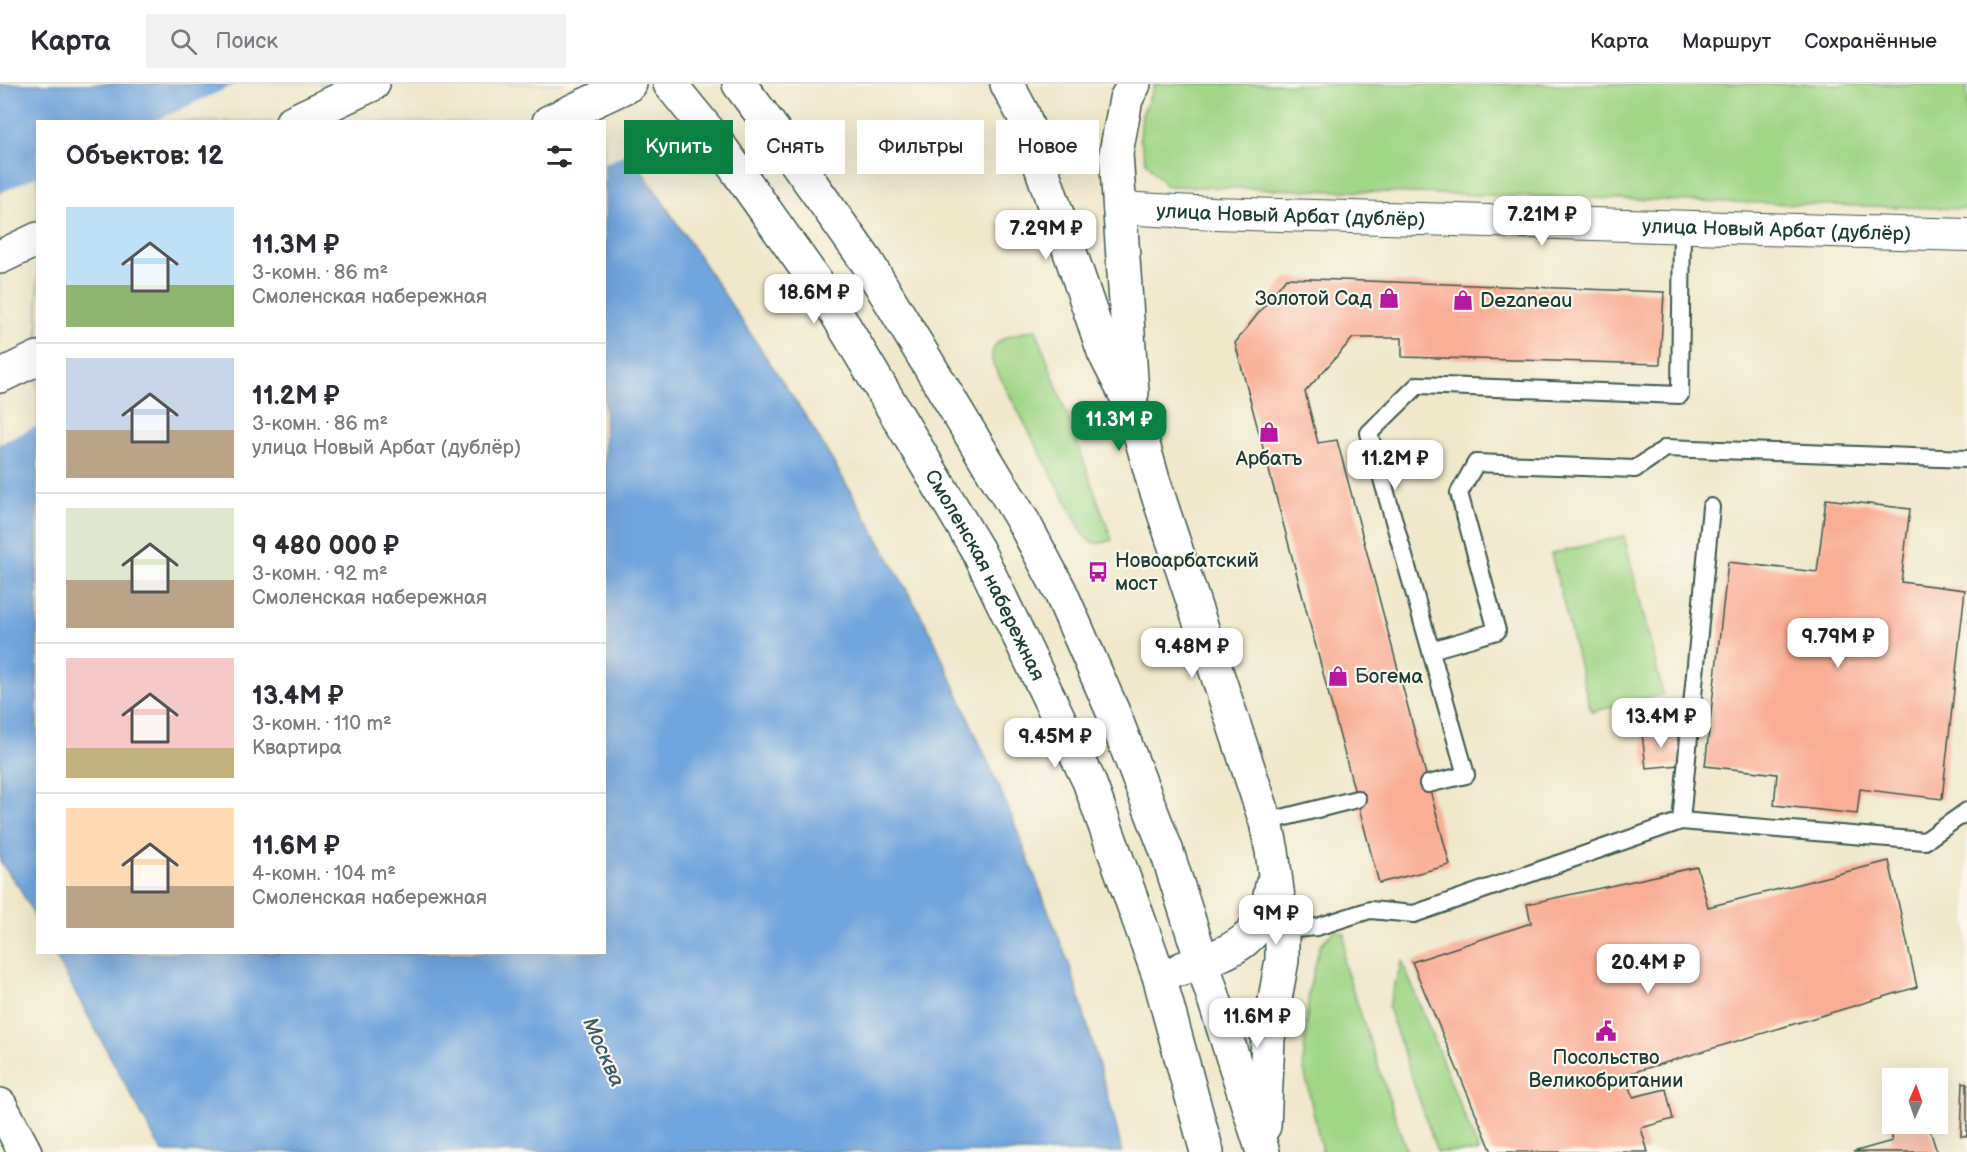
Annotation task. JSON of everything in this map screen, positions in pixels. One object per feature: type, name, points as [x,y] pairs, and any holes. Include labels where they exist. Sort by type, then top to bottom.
[{"type":"main road","points":[[296,120],[373,84]]},
{"type":"main road","points":[[553,120],[630,84]]},
{"type":"main road","name":"Смоленская набережная","points":[[670,84],[714,138],[828,299],[978,551],[1089,781],[1159,976],[1207,1152]]},
{"type":"main road","points":[[739,84],[867,262],[1024,523],[1060,591],[1113,712],[1167,852],[1264,1152]]},
{"type":"main road","points":[[1007,84],[1023,114],[1104,352],[1133,409],[1153,480],[1266,822],[1282,930],[1282,960],[1268,1039],[1264,1152]]},
{"type":"main road","points":[[1133,409],[1116,153],[1126,99],[1134,84]]},
{"type":"main road","points":[[0,256],[36,240]]},
{"type":"main road","points":[[0,376],[36,359]]},
{"type":"main road","points":[[1159,976],[1223,953],[1246,940],[1261,924],[1270,903],[1274,869]]},
{"type":"main road","points":[[0,1105],[25,1152]]},
{"type":"street","name":"улица Новый Арбат (дублёр)","points":[[1119,208],[1214,213],[1967,235]]},
{"type":"lane","points":[[1428,784],[1466,776],[1369,433],[1418,385],[1680,395],[1682,226]]},
{"type":"lane","points":[[1431,650],[1497,631],[1459,493],[1476,463],[1635,469],[1666,448],[1967,459]]},
{"type":"lane","points":[[1681,821],[1711,507]]},
{"type":"lane","points":[[1266,822],[1357,800]]},
{"type":"lane","points":[[1282,930],[1317,927],[1370,910],[1414,914],[1681,821],[1925,841],[1967,811]]},
{"type":"green space","points":[[1155,84],[1967,84],[1967,209],[1166,186],[1146,162],[1140,138],[1142,115]]},
{"type":"green space","points":[[1036,329],[1112,540],[1097,543],[1090,541],[1084,535],[993,364],[992,355],[998,342],[1012,335]]},
{"type":"green space","points":[[1624,536],[1663,694],[1591,712],[1551,554]]},
{"type":"green space","points":[[1335,930],[1345,934],[1344,964],[1407,1152],[1322,1152],[1303,1065],[1309,990],[1320,945]]},
{"type":"green space","points":[[1402,961],[1479,1152],[1437,1152],[1388,1007]]},
{"type":"water","points":[[0,84],[563,84],[596,120],[36,120],[36,919],[19,887],[0,861]]},
{"type":"water","name":"Москва","points":[[606,131],[624,151],[624,174],[644,174],[810,423],[931,633],[1009,810],[1071,969],[1122,1152],[162,1152],[55,954],[606,954]]},
{"type":"pier","points":[[236,84],[567,84],[598,120],[157,120]]},
{"type":"pier","points":[[606,128],[624,147],[624,154],[606,164]]},
{"type":"pier","points":[[36,176],[36,426],[0,444],[0,193]]},
{"type":"building","points":[[1286,278],[1664,292],[1660,364],[1402,357],[1402,338],[1353,338],[1305,392],[1318,443],[1337,440],[1450,865],[1379,883],[1235,343]]},
{"type":"building","points":[[1826,499],[1910,509],[1901,582],[1965,590],[1942,799],[1860,789],[1857,814],[1774,805],[1777,774],[1705,766],[1728,562],[1817,572]]},
{"type":"building","points":[[1677,729],[1680,765],[1646,768],[1642,733]]},
{"type":"building","name":"Посольство Великобритании","points":[[1889,861],[1917,987],[1624,1075],[1633,1097],[1666,1089],[1673,1119],[1641,1128],[1648,1152],[1492,1152],[1412,962],[1531,923],[1527,904],[1697,867],[1708,907]]},
{"type":"building","points":[[1963,1082],[1967,1083],[1967,1136],[1961,1136]]},
{"type":"building","points":[[1891,1134],[1931,1134],[1937,1152],[1853,1152],[1892,1141]]},
{"type":"place","name":"Золотой Сад","points":[[1389,298]]},
{"type":"place","name":"Dezaneau","points":[[1463,300]]},
{"type":"place","name":"Арбатъ","points":[[1269,432]]},
{"type":"place","name":"Новоарбатский мост","points":[[1098,572]]},
{"type":"place","name":"Богема","points":[[1338,676]]},
{"type":"place","name":"Посольство Великобритании","points":[[1606,1031]]}]
